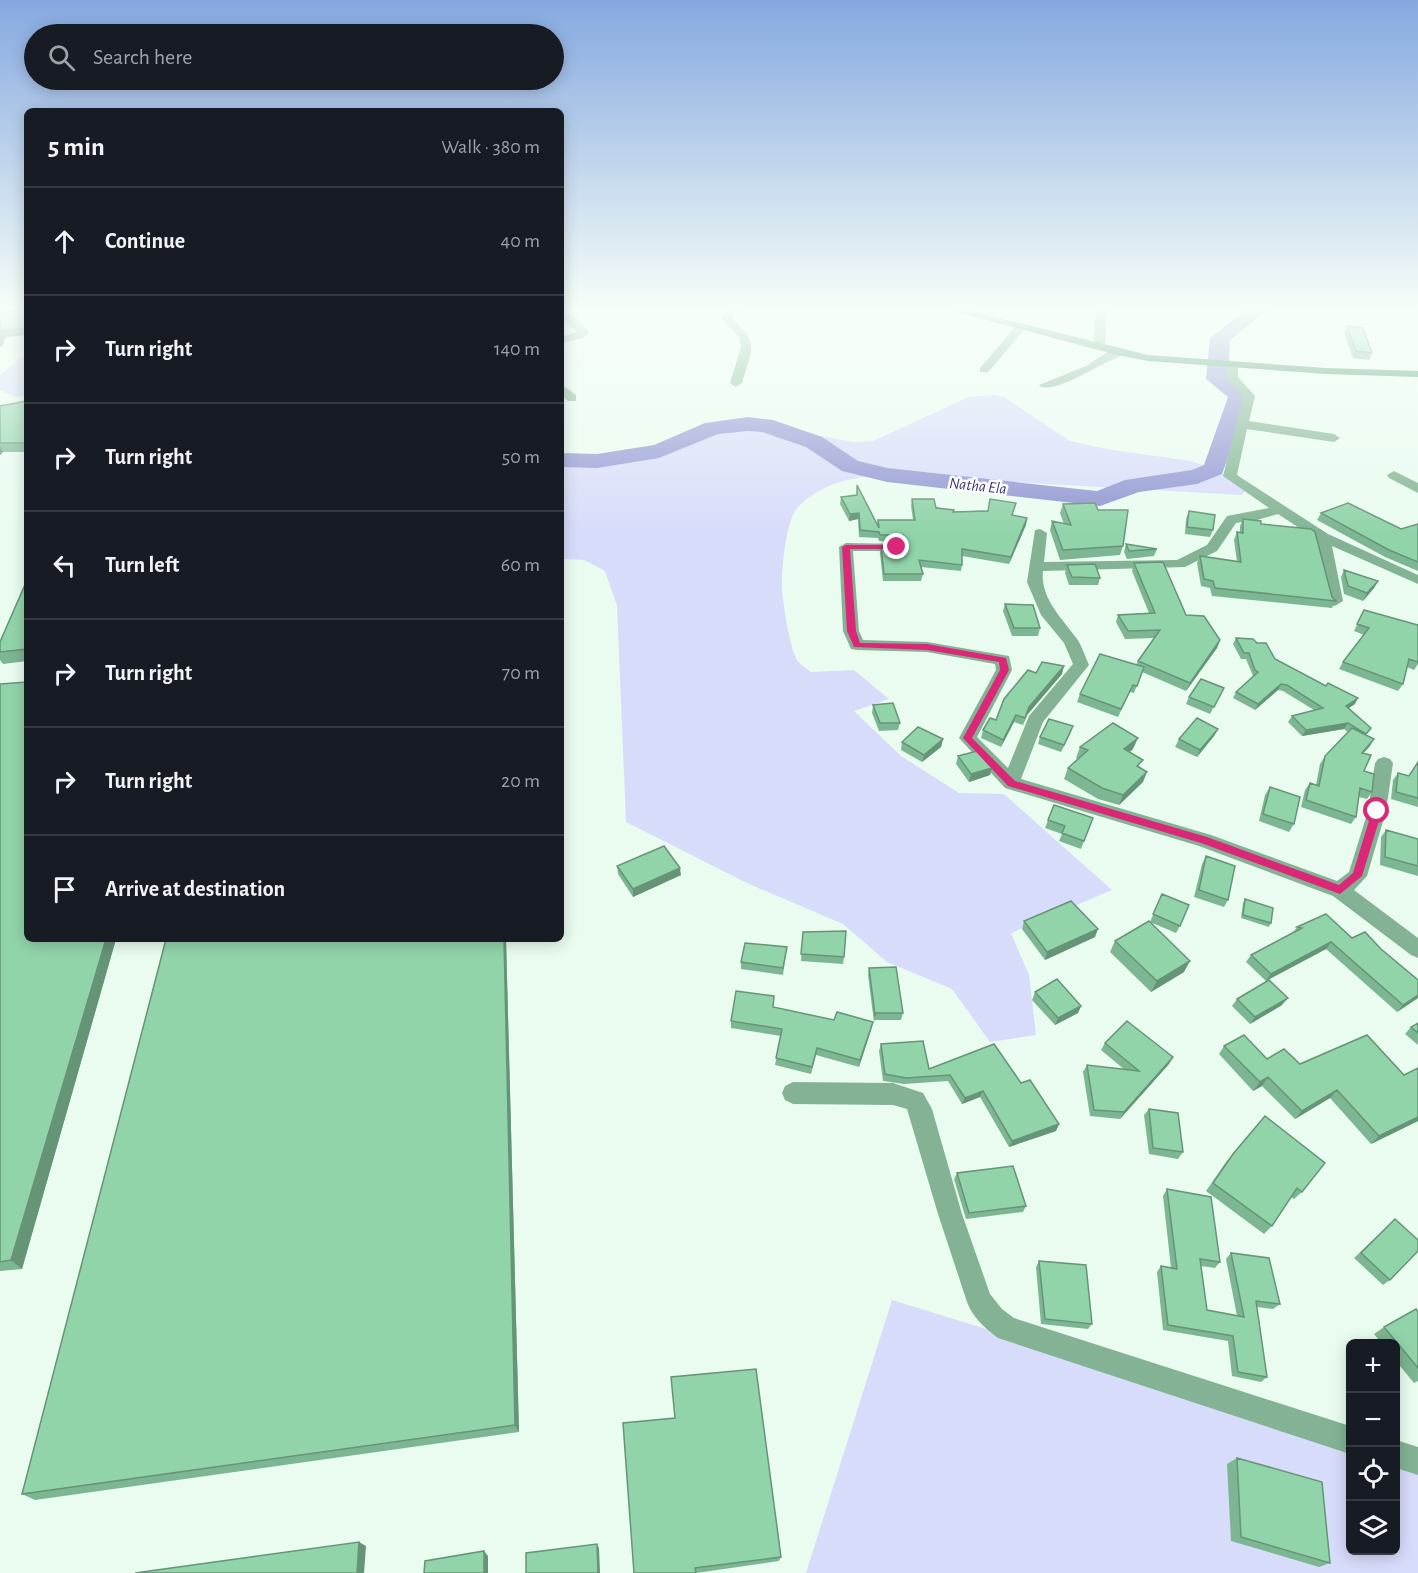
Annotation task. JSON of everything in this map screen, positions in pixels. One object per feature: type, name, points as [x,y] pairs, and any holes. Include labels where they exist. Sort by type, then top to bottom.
[{"type":"street","points":[[1238,384],[1249,396],[1230,476],[1323,537],[1418,580]]},
{"type":"street","points":[[564,391],[572,398]]},
{"type":"street","points":[[1242,424],[1334,438]]},
{"type":"street","points":[[1394,475],[1418,489]]},
{"type":"street","points":[[1035,567],[1180,564],[1212,548],[1232,519],[1257,516],[1279,509]]},
{"type":"street","points":[[1011,783],[1035,720],[1081,665],[1071,642],[1049,615],[1034,582],[1040,533]]},
{"type":"street","points":[[1323,537],[1335,601]]},
{"type":"street","points":[[897,547],[846,547],[852,631],[857,645],[927,647],[1003,660],[1004,670],[968,738],[1011,783],[1204,840],[1340,890],[1418,949]]},
{"type":"street","points":[[1340,890],[1357,876],[1377,811],[1384,763]]},
{"type":"street","points":[[794,1093],[893,1095],[915,1101],[920,1109],[950,1214],[980,1302],[993,1318],[1007,1329],[1346,1439]]},
{"type":"street","points":[[1400,1456],[1418,1461]]},
{"type":"shaded area","points":[[0,384],[24,384],[24,396],[15,397],[0,390]]},
{"type":"shaded area","points":[[994,395],[1004,397],[1070,441],[1106,449],[1191,461],[1214,469],[1244,485],[1247,490],[1241,495],[887,475],[851,479],[828,486],[807,499],[794,513],[785,546],[782,588],[789,632],[798,661],[811,672],[854,670],[889,699],[854,711],[901,756],[959,793],[1004,794],[1112,890],[1011,933],[1029,975],[1036,1035],[990,1042],[952,989],[887,962],[843,924],[749,884],[626,822],[617,606],[605,571],[584,560],[564,559],[564,455],[612,456],[659,451],[702,432],[732,424],[765,425],[853,442],[873,441],[969,397]]},
{"type":"shaded area","points":[[892,1300],[1346,1440],[1346,1555],[1400,1555],[1400,1456],[1418,1462],[1418,1573],[806,1573]]},
{"type":"building","points":[[24,402],[24,443],[0,443],[0,406]]},
{"type":"building","points":[[857,485],[879,528],[878,520],[915,520],[912,499],[934,499],[936,508],[954,510],[953,512],[988,511],[990,499],[1016,503],[1012,515],[1027,518],[1011,557],[962,549],[962,565],[919,560],[923,574],[884,574],[881,546],[903,545],[907,539],[903,535],[880,535],[879,532],[860,530],[859,513],[850,514],[841,497],[857,495]]},
{"type":"building","points":[[1095,503],[1098,510],[1128,510],[1123,546],[1063,550],[1052,521],[1071,525],[1063,504]]},
{"type":"building","points":[[1348,503],[1401,529],[1418,524],[1418,562],[1389,550],[1321,513]]},
{"type":"building","points":[[1189,511],[1215,515],[1213,530],[1187,527]]},
{"type":"building","points":[[1243,519],[1261,521],[1261,524],[1311,529],[1315,532],[1332,597],[1336,601],[1215,588],[1213,581],[1204,579],[1200,556],[1241,562],[1237,532],[1243,533]]},
{"type":"building","points":[[1126,544],[1157,549],[1129,551]]},
{"type":"building","points":[[1163,562],[1186,615],[1204,616],[1220,640],[1190,683],[1138,661],[1160,630],[1128,631],[1118,615],[1155,613],[1134,563]]},
{"type":"building","points":[[1095,564],[1100,578],[1072,577],[1067,565]]},
{"type":"building","points":[[1344,570],[1378,581],[1367,593],[1348,586]]},
{"type":"building","points":[[24,587],[24,649],[0,652],[0,642]]},
{"type":"building","points":[[1005,604],[1033,605],[1040,628],[1014,628]]},
{"type":"building","points":[[1364,610],[1418,625],[1418,662],[1409,659],[1403,684],[1343,662],[1369,628],[1357,624]]},
{"type":"building","points":[[1236,638],[1253,639],[1257,643],[1266,643],[1275,659],[1326,686],[1328,683],[1358,698],[1346,706],[1371,728],[1366,734],[1348,723],[1306,730],[1292,716],[1323,708],[1287,685],[1281,684],[1258,704],[1236,692],[1258,672],[1255,670],[1249,653],[1244,653]]},
{"type":"building","points":[[1100,654],[1144,667],[1137,686],[1133,685],[1121,709],[1080,694]]},
{"type":"building","points":[[1042,662],[1064,666],[1029,707],[1025,718],[1016,715],[1003,740],[983,730],[990,718],[996,720],[1004,699],[1028,670],[1036,673]]},
{"type":"building","points":[[1201,679],[1224,688],[1214,707],[1189,697]]},
{"type":"building","points":[[24,682],[24,942],[105,942],[11,1260],[0,1262],[0,684]]},
{"type":"building","points":[[893,703],[900,723],[880,723],[873,705]]},
{"type":"building","points":[[1197,718],[1218,729],[1200,750],[1179,739]]},
{"type":"building","points":[[1049,719],[1073,726],[1064,745],[1040,737]]},
{"type":"building","points":[[1113,723],[1138,738],[1124,749],[1143,760],[1137,766],[1147,772],[1123,795],[1102,788],[1068,768],[1088,750],[1080,747]]},
{"type":"building","points":[[918,727],[943,739],[924,755],[902,742]]},
{"type":"building","points":[[1352,728],[1374,739],[1362,753],[1371,755],[1364,771],[1374,774],[1372,792],[1360,788],[1356,817],[1306,800],[1310,783],[1319,786],[1325,756]]},
{"type":"building","points":[[977,751],[992,768],[971,774],[958,756]]},
{"type":"building","points":[[1418,762],[1418,798],[1396,792],[1398,773],[1409,776]]},
{"type":"building","points":[[1270,787],[1300,797],[1294,824],[1263,814]]},
{"type":"building","points":[[1054,805],[1093,818],[1084,841],[1062,833],[1065,826],[1048,820]]},
{"type":"building","points":[[1386,830],[1418,839],[1418,866],[1385,857]]},
{"type":"building","points":[[664,846],[680,868],[633,889],[617,866]]},
{"type":"building","points":[[1206,856],[1235,866],[1228,900],[1199,890]]},
{"type":"building","points":[[1162,894],[1189,905],[1180,926],[1153,914]]},
{"type":"building","points":[[1245,899],[1273,908],[1271,923],[1243,915]]},
{"type":"building","points":[[1071,901],[1098,929],[1047,952],[1024,921]]},
{"type":"building","points":[[1326,914],[1352,938],[1365,932],[1381,949],[1418,980],[1418,995],[1403,1005],[1331,942],[1271,974],[1251,955],[1302,928],[1297,927]]},
{"type":"building","points":[[1149,921],[1190,961],[1157,981],[1115,941]]},
{"type":"building","points":[[846,931],[844,957],[801,954],[803,932]]},
{"type":"building","points":[[165,942],[504,942],[515,1425],[22,1494]]},
{"type":"building","points":[[745,943],[787,947],[783,968],[741,962]]},
{"type":"building","points":[[896,967],[903,1013],[876,1013],[875,1015],[869,968]]},
{"type":"building","points":[[1057,979],[1081,1006],[1058,1018],[1035,992]]},
{"type":"building","points":[[1269,980],[1288,998],[1255,1017],[1237,999]]},
{"type":"building","points":[[736,991],[774,996],[773,1007],[834,1020],[837,1012],[873,1022],[860,1060],[817,1048],[812,1067],[776,1058],[782,1029],[731,1021]]},
{"type":"building","points":[[1127,1021],[1173,1057],[1124,1112],[1094,1110],[1087,1065],[1139,1071],[1105,1043]]},
{"type":"building","points":[[1418,1023],[1418,1033],[1411,1027]]},
{"type":"building","points":[[1244,1035],[1267,1059],[1284,1049],[1300,1064],[1367,1035],[1404,1075],[1418,1068],[1418,1117],[1379,1136],[1337,1090],[1302,1111],[1268,1077],[1260,1082],[1224,1046]]},
{"type":"building","points":[[923,1041],[929,1069],[994,1044],[1021,1083],[1030,1080],[1059,1124],[1012,1141],[983,1091],[965,1098],[950,1075],[906,1078],[885,1074],[881,1044]]},
{"type":"building","points":[[1149,1109],[1178,1113],[1183,1152],[1153,1148]]},
{"type":"building","points":[[1265,1116],[1325,1163],[1302,1192],[1297,1188],[1272,1226],[1213,1183],[1233,1154]]},
{"type":"building","points":[[1013,1166],[1026,1206],[969,1213],[957,1173]]},
{"type":"building","points":[[1167,1189],[1211,1197],[1220,1262],[1200,1259],[1207,1310],[1244,1317],[1231,1253],[1269,1258],[1280,1304],[1256,1301],[1267,1377],[1238,1372],[1233,1336],[1168,1325],[1161,1266],[1177,1269]]},
{"type":"building","points":[[1395,1219],[1418,1240],[1418,1251],[1390,1280],[1361,1253]]},
{"type":"building","points":[[1039,1261],[1086,1265],[1092,1324],[1045,1319]]},
{"type":"building","points":[[1416,1309],[1418,1312],[1418,1368],[1400,1346],[1400,1339],[1394,1339],[1384,1327]]},
{"type":"building","points":[[756,1369],[781,1557],[695,1568],[696,1573],[634,1573],[623,1423],[675,1418],[671,1377]]},
{"type":"building","points":[[1237,1458],[1322,1482],[1330,1563],[1241,1537]]},
{"type":"building","points":[[359,1542],[357,1573],[135,1573]]},
{"type":"building","points":[[597,1544],[598,1573],[526,1573],[526,1553]]},
{"type":"building","points":[[484,1551],[484,1573],[424,1573],[425,1561]]},
{"type":"waterway","name":"Natha Ela","points":[[564,460],[597,461],[659,451],[713,428],[748,424],[765,425],[814,442],[850,466],[887,475],[1100,499],[1134,485],[1197,477],[1214,469],[1240,395],[1225,384]]},
{"type":"route","points":[[897,547],[846,547],[852,631],[857,645],[927,647],[1003,660],[1004,670],[968,738],[1011,783],[1204,840],[1340,890],[1357,876],[1377,811]]}]
